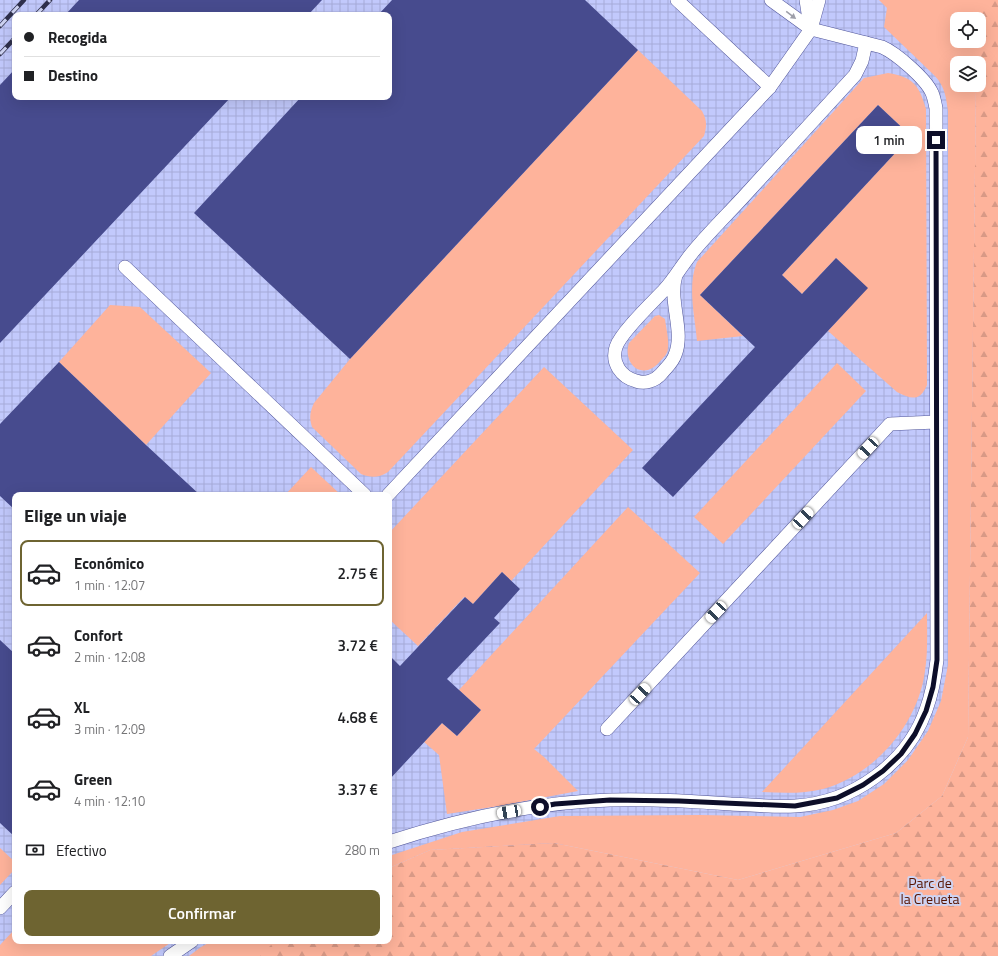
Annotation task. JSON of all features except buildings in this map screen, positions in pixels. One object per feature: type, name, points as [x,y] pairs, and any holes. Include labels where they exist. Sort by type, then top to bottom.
[{"type":"lane","points":[[676,0],[770,87]]},
{"type":"lane","points":[[392,841],[432,828],[494,814],[555,804],[610,800],[679,801],[789,806],[810,804],[837,798],[863,785],[883,771],[901,754],[915,734],[926,711],[933,687],[937,660],[936,108],[932,93],[923,80],[895,54],[882,47],[810,29],[771,0]]},
{"type":"lane","points":[[806,0],[810,29]]},
{"type":"lane","points":[[391,492],[770,87],[810,29],[819,0]]},
{"type":"lane","points":[[676,275],[673,290],[678,347],[675,356],[659,376],[653,380],[638,382],[630,379],[623,374],[617,366],[615,352],[620,338],[676,275],[691,254],[855,75],[862,61],[866,43]]},
{"type":"lane","points":[[125,267],[362,492]]},
{"type":"lane","points":[[607,729],[890,424],[936,422]]},
{"type":"lane","points":[[0,908],[12,895]]},
{"type":"lane","points":[[170,956],[188,944]]},
{"type":"shaded area","points":[[0,0],[977,0],[977,12],[950,12],[950,48],[976,48],[976,56],[950,56],[950,92],[976,92],[968,737],[896,833],[430,850],[392,867],[392,492],[12,492],[12,944],[272,944],[260,956],[0,956]]},
{"type":"green space","points":[[879,0],[977,0],[977,12],[950,12],[950,48],[976,48],[976,56],[950,56],[950,92],[976,92],[968,737],[942,796],[896,833],[738,880],[554,843],[430,850],[392,867],[392,855],[462,832],[560,816],[701,815],[800,817],[833,810],[858,801],[884,784],[908,760],[928,731],[941,701],[948,665],[948,111],[944,92],[941,84],[935,76],[884,27],[887,8]]},
{"type":"green space","name":"Parc de la Creueta","points":[[977,0],[998,0],[998,956],[260,956],[272,944],[392,944],[392,867],[430,850],[554,843],[738,880],[896,833],[942,796],[968,737],[976,92],[986,92],[986,56],[976,56],[976,48],[986,48],[986,12],[977,12]]},
{"type":"green space","points":[[638,50],[702,111],[706,123],[704,136],[388,472],[374,477],[361,474],[312,427],[310,415],[314,403],[350,359]]},
{"type":"green space","points":[[888,73],[904,77],[914,84],[921,94],[926,109],[927,385],[924,390],[918,397],[915,398],[897,392],[828,331],[867,288],[836,258],[802,294],[782,275],[911,136],[878,105],[700,295],[743,336],[697,341],[693,311],[692,281],[697,262],[864,78]]},
{"type":"green space","points":[[110,305],[140,307],[211,373],[146,445],[59,362]]},
{"type":"green space","points":[[659,315],[665,319],[668,341],[667,352],[654,367],[648,370],[637,369],[633,366],[628,356],[629,343],[655,316]]},
{"type":"green space","points":[[837,363],[866,391],[723,544],[694,517]]},
{"type":"green space","points":[[544,367],[633,450],[511,581],[502,572],[473,604],[464,597],[418,646],[392,622],[392,530]]},
{"type":"green space","points":[[311,467],[338,492],[288,492]]},
{"type":"green space","points":[[628,507],[700,573],[534,749],[578,791],[447,814],[439,755],[424,742],[442,723],[457,736],[481,710],[459,690]]},
{"type":"green space","points":[[927,613],[927,657],[921,691],[903,728],[891,745],[860,772],[842,782],[823,789],[808,792],[762,792]]},
{"type":"green space","points":[[0,848],[12,859],[12,872],[0,885]]},
{"type":"green space","points":[[12,932],[12,944],[169,944],[151,956],[0,956],[0,945]]},
{"type":"green space","points":[[206,944],[274,944],[263,956],[189,956]]},
{"type":"railway","points":[[13,12],[24,0]]},
{"type":"railway","points":[[39,12],[50,0]]},
{"type":"railway","points":[[0,26],[12,13]]},
{"type":"railway","points":[[0,54],[12,41]]},
{"type":"route","points":[[540,807],[555,804],[610,800],[679,801],[769,806],[795,806],[818,803],[837,798],[863,785],[883,771],[901,754],[915,734],[926,711],[933,687],[937,660],[936,140]]}]
